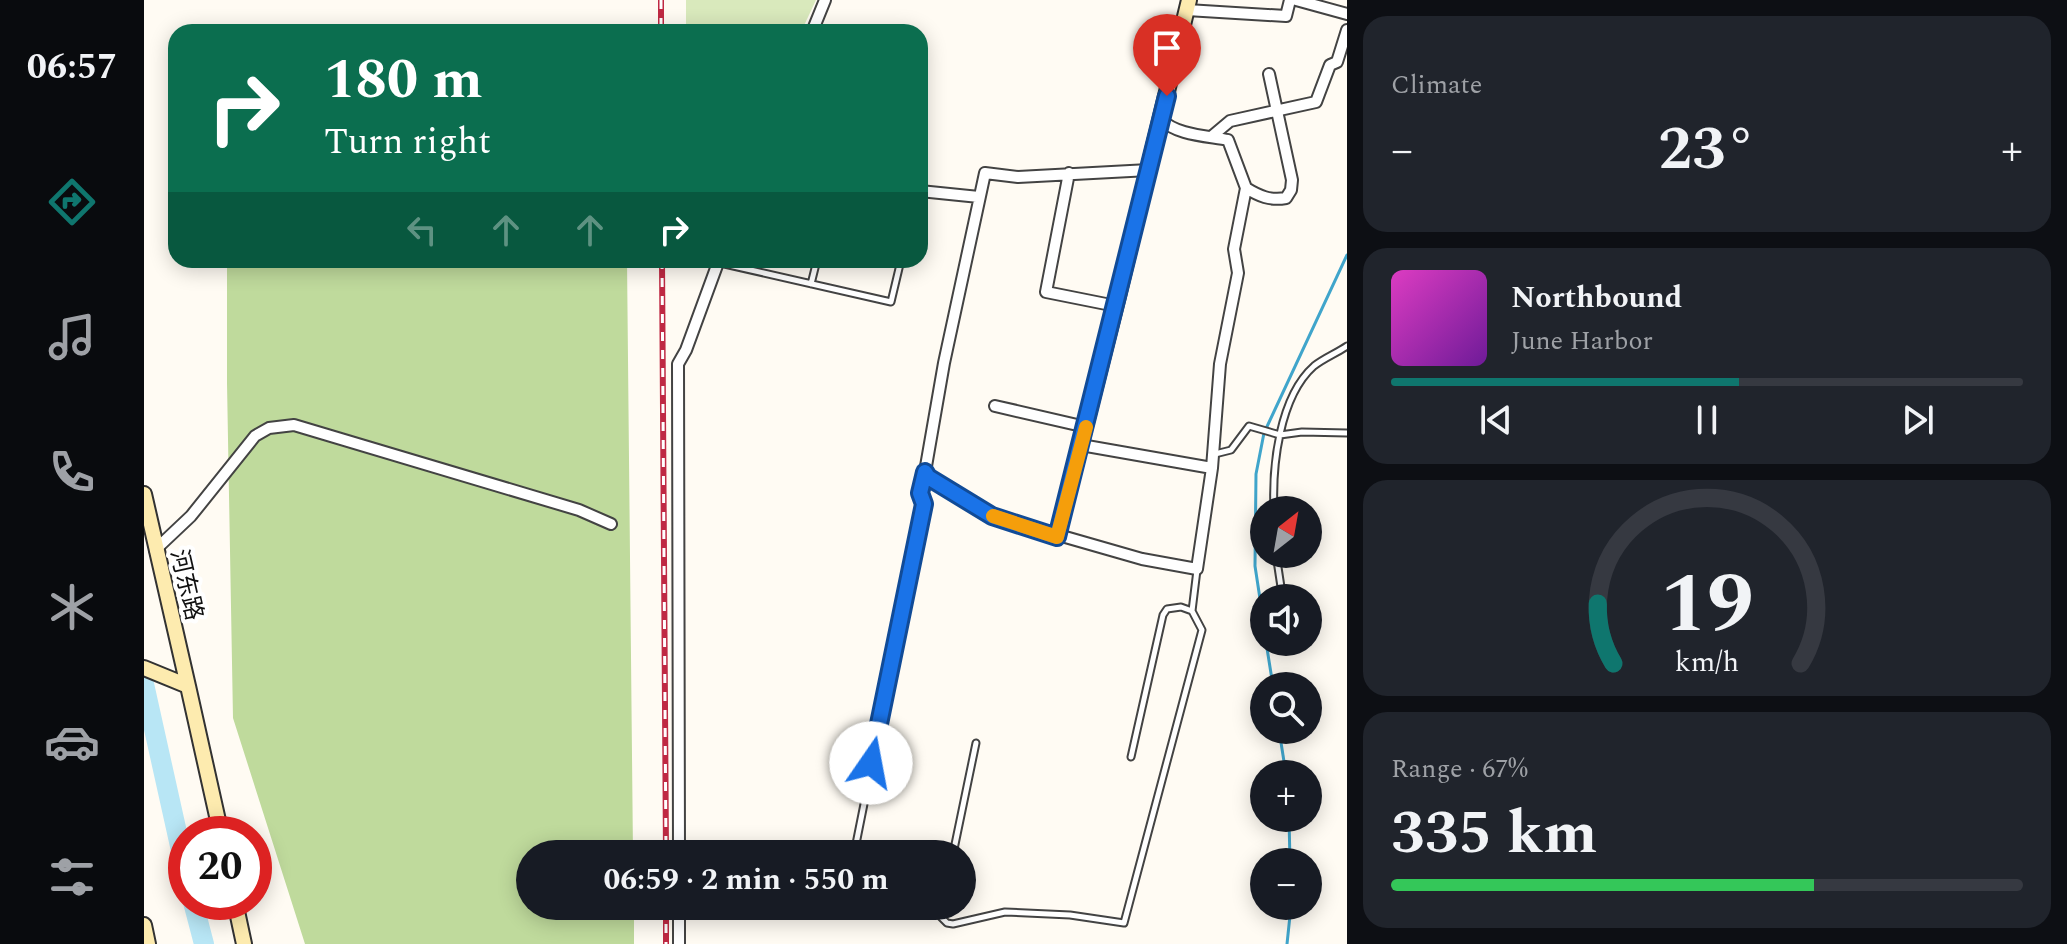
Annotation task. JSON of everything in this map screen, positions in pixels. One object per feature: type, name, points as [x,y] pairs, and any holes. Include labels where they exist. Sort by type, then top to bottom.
[{"type":"street","points":[[815,24],[825,0]]},
{"type":"street","points":[[1057,537],[1188,5],[1286,16],[1290,0]]},
{"type":"street","points":[[1296,0],[1344,14],[1344,0]]},
{"type":"street","points":[[1211,137],[1230,121],[1316,102],[1330,65],[1337,62],[1347,30]]},
{"type":"street","points":[[1246,188],[1259,196],[1275,200],[1286,198],[1291,190],[1292,180],[1269,74]]},
{"type":"street","points":[[1149,170],[1018,177],[985,173],[925,472],[928,477],[992,516],[1057,537],[1170,566],[1197,569],[1214,454],[1220,364],[1238,273],[1234,249],[1246,188],[1228,140],[1167,126],[1161,119]]},
{"type":"street","points":[[1069,173],[1046,292],[1116,306]]},
{"type":"street","points":[[928,192],[979,197]]},
{"type":"street","points":[[679,840],[678,364],[715,268]]},
{"type":"street","points":[[995,406],[1086,427]]},
{"type":"street","points":[[155,550],[191,516],[255,436],[269,428],[294,425],[569,507],[611,524]]},
{"type":"street","points":[[1081,445],[1212,468]]},
{"type":"street","name":"河东路","points":[[144,494],[217,816]]},
{"type":"street","points":[[144,668],[188,686]]},
{"type":"street","points":[[239,920],[244,944]]},
{"type":"street","points":[[679,920],[679,944]]},
{"type":"street","points":[[144,925],[148,944]]},
{"type":"lane","points":[[746,268],[891,302],[899,268]]},
{"type":"lane","points":[[811,284],[815,268]]},
{"type":"lane","points":[[1273,496],[1272,475],[1280,435],[1294,398],[1315,366],[1347,346]]},
{"type":"lane","points":[[1214,454],[1231,450],[1249,426],[1280,435],[1347,433]]},
{"type":"lane","points":[[857,840],[924,504],[920,493],[925,472]]},
{"type":"lane","points":[[976,919],[1005,912],[1070,915],[1124,923],[1202,630],[1192,611],[1197,569]]},
{"type":"lane","points":[[1131,757],[1163,615],[1167,609],[1181,607],[1192,611]]},
{"type":"lane","points":[[956,840],[976,743]]},
{"type":"lane","points":[[944,920],[953,924],[970,920]]},
{"type":"green space","points":[[686,0],[816,0],[805,24],[686,24]]},
{"type":"green space","points":[[227,268],[627,268],[633,840],[516,840],[516,920],[634,920],[634,944],[305,944],[272,840],[272,816],[264,816],[233,718]]},
{"type":"waterway","points":[[1258,584],[1255,566],[1256,474],[1264,433],[1347,255]]},
{"type":"waterway","points":[[1268,656],[1271,672]]},
{"type":"waterway","points":[[144,684],[173,816]]},
{"type":"waterway","points":[[1281,744],[1284,760]]},
{"type":"waterway","points":[[1289,832],[1290,848]]},
{"type":"waterway","points":[[198,920],[204,944]]},
{"type":"waterway","points":[[1287,944],[1290,920]]},
{"type":"railway","points":[[661,0],[661,24]]},
{"type":"railway","points":[[662,268],[666,840]]},
{"type":"railway","points":[[666,920],[666,944]]},
{"type":"slow traffic","points":[[993,516],[1057,537],[1086,427]]},
{"type":"route","points":[[871,763],[924,504],[920,493],[925,472],[928,477],[992,516],[1057,537],[1167,96]]}]
